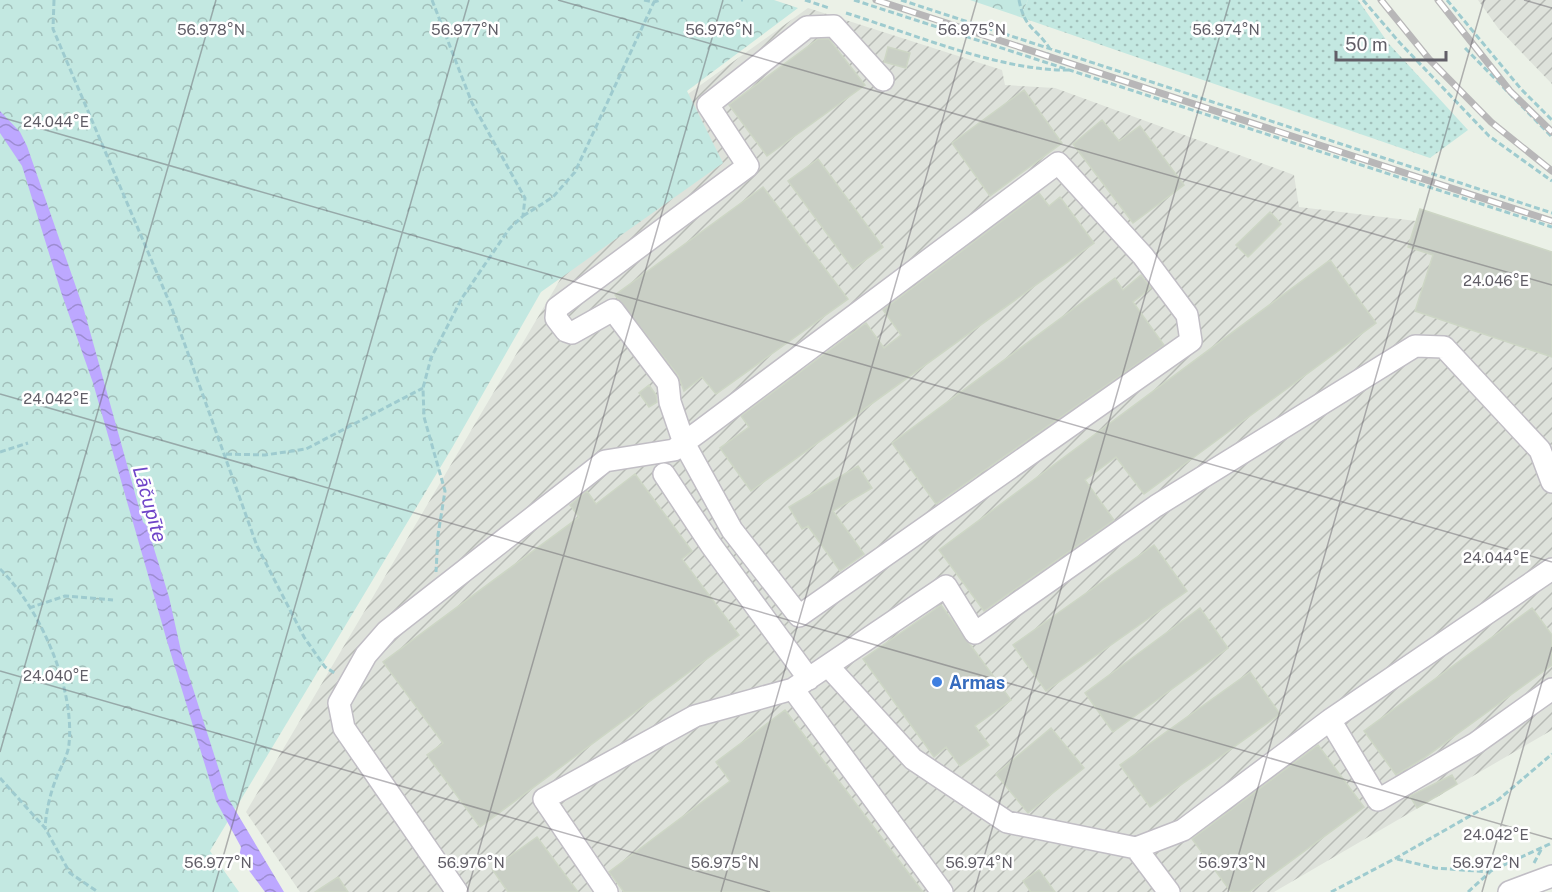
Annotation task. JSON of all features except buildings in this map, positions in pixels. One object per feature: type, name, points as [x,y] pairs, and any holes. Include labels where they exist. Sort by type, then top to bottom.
[{"type":"street","points":[[457,892],[344,728],[339,703],[366,655],[387,631],[605,461],[674,450],[684,443],[1058,163],[1132,243],[1187,315],[1191,340],[799,616],[732,530],[684,443],[670,402],[668,383],[613,310],[572,333],[566,332],[556,318],[557,308],[748,166],[708,105],[807,27],[834,26],[883,80]]},
{"type":"street","points":[[607,892],[544,799],[695,716],[801,684],[945,586],[975,633],[1156,506],[1415,346],[1444,346],[1540,450],[1552,482]]},
{"type":"street","points":[[664,474],[801,684],[942,892]]},
{"type":"street","points":[[828,666],[913,759],[1007,822],[1136,848],[1183,830],[1330,720],[1552,569]]},
{"type":"street","points":[[1330,720],[1377,800],[1476,743],[1552,689]]},
{"type":"street","points":[[1136,848],[1169,892]]},
{"type":"street","points":[[1509,892],[1552,876]]},
{"type":"path","points":[[54,0],[53,29],[171,306],[226,454],[257,546],[304,637],[325,667],[350,683]]},
{"type":"path","points":[[432,0],[472,103],[525,198],[523,216]]},
{"type":"path","points":[[644,0],[654,2],[660,0]]},
{"type":"path","points":[[805,0],[835,9]]},
{"type":"path","points":[[854,0],[1552,227]]},
{"type":"path","points":[[902,0],[1552,213]]},
{"type":"path","points":[[1019,0],[1024,23],[1042,37],[1050,50]]},
{"type":"path","points":[[1364,0],[1400,43],[1489,136],[1552,182]]},
{"type":"path","points":[[1447,0],[1521,89],[1552,120]]},
{"type":"path","points":[[448,584],[435,570],[445,491],[424,417],[423,388],[431,358],[462,298],[509,229],[523,216],[553,197],[575,172],[654,2]]},
{"type":"path","points":[[846,13],[978,55],[1044,70],[1073,70]]},
{"type":"path","points":[[1465,48],[1552,137]]},
{"type":"path","points":[[1046,61],[1050,50]]},
{"type":"path","points":[[226,454],[265,455],[306,449],[423,388]]},
{"type":"path","points":[[0,452],[28,443]]},
{"type":"path","points":[[0,569],[16,585],[51,646],[63,681],[69,712],[69,747],[54,782],[45,828]]},
{"type":"path","points":[[29,608],[65,596],[112,600]]},
{"type":"path","points":[[1331,892],[1498,800],[1552,754]]},
{"type":"path","points":[[0,778],[45,828],[70,873],[98,892]]},
{"type":"path","points":[[1468,892],[1490,872],[1552,843]]},
{"type":"path","points":[[1396,858],[1435,868],[1490,872]]},
{"type":"shaded area","points":[[1478,0],[1552,0],[1552,84],[1498,28]]},
{"type":"shaded area","points":[[808,8],[1002,70],[1005,85],[1055,88],[1294,175],[1299,207],[1416,221],[1420,209],[1552,252],[1552,730],[1274,892],[300,892],[246,812],[656,117]]},
{"type":"green space","points":[[0,0],[774,0],[798,8],[687,91],[723,163],[541,292],[452,448],[210,851],[239,892],[0,892]]},
{"type":"green space","points":[[970,0],[1028,0],[1020,17]]},
{"type":"green space","points":[[1028,0],[1358,0],[1389,44],[1468,130],[1430,158],[1020,17]]},
{"type":"water","name":"Lāčupīte","points":[[0,111],[20,132],[27,146],[84,310],[143,522],[147,526],[169,597],[181,651],[228,798],[284,892],[265,892],[239,857],[241,847],[216,801],[167,641],[93,383],[61,292],[22,166],[0,133]]},
{"type":"railway","points":[[876,0],[1552,221]]},
{"type":"railway","points":[[1381,0],[1429,59],[1491,122],[1552,171]]},
{"type":"railway","points":[[1438,0],[1510,91],[1552,132]]},
{"type":"place","name":"Armas","points":[[937,682]]}]
